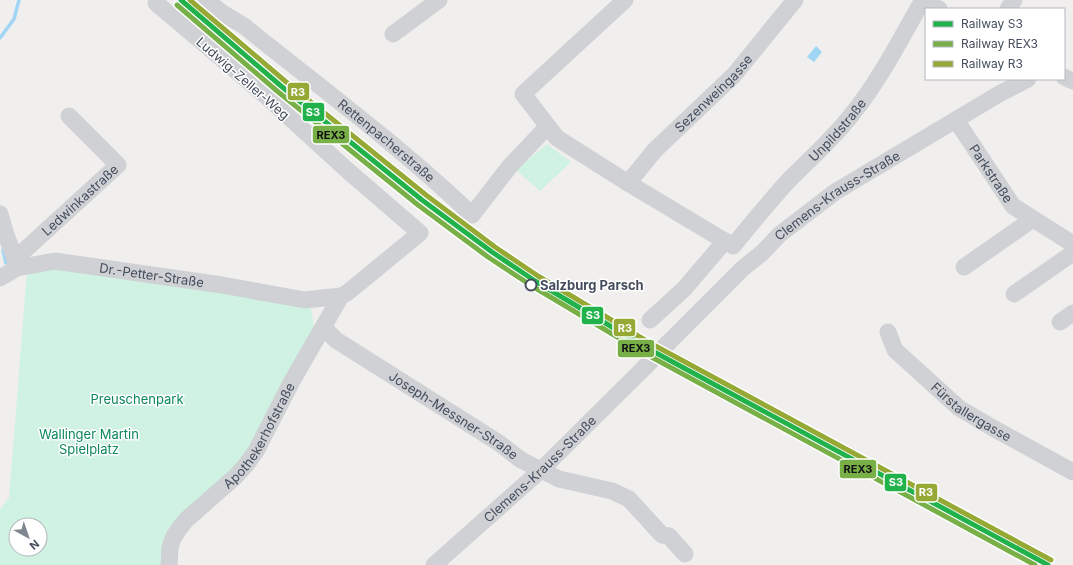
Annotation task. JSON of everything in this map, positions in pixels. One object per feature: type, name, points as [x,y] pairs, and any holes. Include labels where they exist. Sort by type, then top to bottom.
[{"type":"street","name":"Rettenpacherstraße","points":[[206,0],[244,26],[379,134],[447,191],[472,215],[510,166],[547,127]]},
{"type":"street","points":[[393,34],[439,0]]},
{"type":"street","points":[[626,0],[522,94],[557,138],[628,183],[729,243],[684,289],[650,320]]},
{"type":"street","name":"Sezenweingasse","points":[[628,183],[655,150],[734,74],[795,0]]},
{"type":"street","points":[[923,0],[938,8]]},
{"type":"street","name":"Unpildstraße","points":[[729,243],[837,132],[868,94],[887,64],[923,0]]},
{"type":"street","name":"Ludwig-Zeller-Weg","points":[[156,3],[266,96],[347,170],[420,233]]},
{"type":"street","name":"Clemens-Krauss-Straße","points":[[669,342],[742,269],[763,252],[779,235],[806,213],[835,192],[956,120],[1007,84],[1024,80]]},
{"type":"street","name":"Ledwinkastraße","points":[[16,263],[118,165],[69,116]]},
{"type":"street","name":"Parkstraße","points":[[956,120],[1013,206],[1073,244]]},
{"type":"street","points":[[0,214],[16,263]]},
{"type":"street","points":[[964,266],[1033,219]]},
{"type":"street","name":"Dr.-Petter-Straße","points":[[0,278],[16,263],[55,261],[222,285],[305,300],[341,296],[347,293],[420,233]]},
{"type":"street","points":[[1014,294],[1073,253]]},
{"type":"street","name":"Apothekerhofstraße","points":[[169,565],[171,543],[173,538],[186,520],[235,478],[246,465],[265,434],[292,381],[341,296]]},
{"type":"street","points":[[305,300],[314,306],[321,316],[324,327]]},
{"type":"street","name":"Joseph-Messner-Straße","points":[[324,327],[336,340],[540,471],[568,482],[612,491],[630,499],[662,536],[669,536],[685,554]]},
{"type":"street","name":"Fürstallergasse","points":[[888,332],[895,350],[959,408],[1073,472]]},
{"type":"street","name":"Clemens-Krauss-Straße","points":[[434,565],[540,471],[643,369]]},
{"type":"green space","points":[[547,144],[571,162],[540,191],[516,170]]},
{"type":"green space","name":"Preuschenpark","points":[[28,259],[298,300],[311,309],[314,326],[265,434],[170,548],[167,565],[0,565],[0,509],[9,498]]},
{"type":"water","points":[[816,46],[822,52],[814,62],[807,57]]},
{"type":"waterway","points":[[0,38],[14,19],[19,0]]},
{"type":"waterway","points":[[3,250],[6,263]]},
{"type":"tunnel","points":[[643,369],[669,342]]},
{"type":"rail line","name":"S3","points":[[181,0],[281,86],[422,200],[492,252],[535,281],[647,348],[1048,565]]},
{"type":"rail line","name":"R3","points":[[190,0],[285,81],[426,195],[495,247],[538,276],[650,343],[1051,560]]},
{"type":"rail line","name":"REX3","points":[[177,5],[277,91],[418,205],[488,257],[532,286],[644,353],[1035,565]]},
{"type":"place","name":"Salzburg Parsch","points":[[531,285]]},
{"type":"park label","name":"Wallinger Martin Spielplatz","points":[[89,442]]}]
